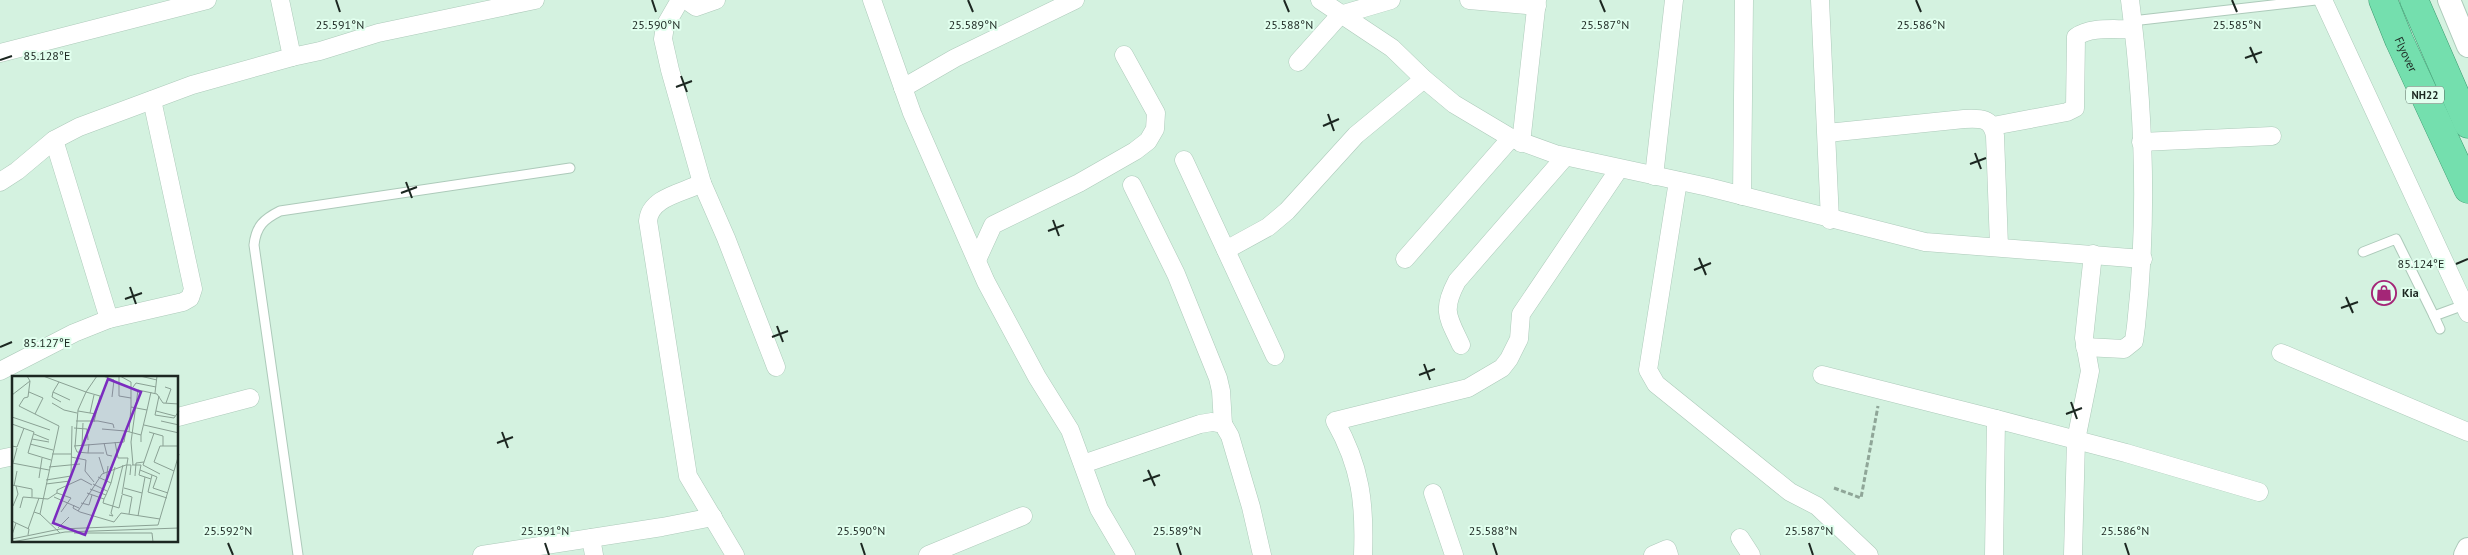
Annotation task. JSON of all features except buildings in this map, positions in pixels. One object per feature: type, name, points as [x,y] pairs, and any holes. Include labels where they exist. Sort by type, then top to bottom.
[{"type":"highway","name":"Flyover","points":[[2383,0],[2399,40],[2468,189]]},
{"type":"highway","name":"NH22","points":[[2414,0],[2468,124]]},
{"type":"street","points":[[0,53],[207,0]]},
{"type":"street","points":[[280,0],[292,58]]},
{"type":"street","points":[[0,182],[17,171],[54,140],[78,127],[206,81],[320,51],[378,33],[535,0]]},
{"type":"street","points":[[680,0],[665,26],[664,39],[702,183],[726,238],[776,367]]},
{"type":"street","points":[[686,0],[696,6],[716,0]]},
{"type":"street","points":[[872,0],[903,88],[998,308],[1070,430],[1099,509],[1126,555]]},
{"type":"street","points":[[903,88],[955,58],[1076,0]]},
{"type":"street","points":[[1320,0],[1392,48],[1424,79],[1454,104],[1516,140],[1565,157],[1742,196],[1830,220],[1925,242],[2143,258]]},
{"type":"street","points":[[1298,62],[1340,15],[1391,0]]},
{"type":"street","points":[[1405,259],[1516,140],[1537,3],[1469,0]]},
{"type":"street","points":[[1654,176],[1674,0]]},
{"type":"street","points":[[1742,196],[1744,0]]},
{"type":"street","points":[[1820,0],[1830,220]]},
{"type":"street","points":[[2085,347],[2124,349],[2134,341],[2145,222],[2130,0]]},
{"type":"street","points":[[2323,0],[2466,309]]},
{"type":"street","points":[[2449,0],[2468,46]]},
{"type":"street","points":[[1993,126],[2067,112],[2075,108],[2076,37],[2083,32],[2133,25]]},
{"type":"street","points":[[977,260],[993,225],[1079,183],[1135,151],[1148,140],[1155,129],[1156,113],[1124,55]]},
{"type":"street","points":[[1226,250],[1268,227],[1288,211],[1356,135],[1424,79]]},
{"type":"street","points":[[0,371],[74,333],[109,319],[183,302],[190,298],[193,289],[152,100]]},
{"type":"street","points":[[1827,133],[1980,118],[1987,121],[1993,126],[1999,246]]},
{"type":"street","points":[[2141,142],[2272,136]]},
{"type":"street","points":[[54,140],[109,319]]},
{"type":"street","points":[[1461,345],[1446,312],[1449,296],[1457,281],[1565,157]]},
{"type":"street","points":[[1184,160],[1275,356]]},
{"type":"street","points":[[1363,555],[1362,492],[1352,454],[1335,421],[1468,388],[1502,368],[1519,339],[1518,328],[1521,314],[1619,169]]},
{"type":"street","points":[[1678,181],[1648,370],[1656,384],[1790,492],[1817,506],[1869,555]]},
{"type":"street","points":[[702,183],[655,204],[649,212],[648,221],[688,476],[734,555]]},
{"type":"street","points":[[1132,185],[1176,274],[1218,378],[1221,391],[1223,424],[1230,436],[1262,555]]},
{"type":"street","points":[[2073,555],[2076,440],[2090,370],[2085,347],[2084,327],[2093,254]]},
{"type":"street","points":[[2280,353],[2468,432]]},
{"type":"street","points":[[1822,375],[1882,388],[2260,492]]},
{"type":"street","points":[[179,417],[250,398]]},
{"type":"street","points":[[1994,555],[1996,419]]},
{"type":"street","points":[[1083,464],[1192,426],[1212,422],[1223,424]]},
{"type":"street","points":[[1433,493],[1454,555]]},
{"type":"street","points":[[928,555],[1023,516]]},
{"type":"street","points":[[482,555],[592,546],[713,517]]},
{"type":"street","points":[[1740,538],[1751,555]]},
{"type":"street","points":[[1653,555],[1667,549],[1669,555]]},
{"type":"street","points":[[2465,555],[2468,549]]},
{"type":"lane","points":[[2133,25],[2316,0]]},
{"type":"lane","points":[[298,555],[254,245],[255,231],[266,218],[280,211],[570,168]]},
{"type":"lane","points":[[2363,252],[2396,239],[2440,329]]},
{"type":"lane","points":[[2434,316],[2466,309]]},
{"type":"path","points":[[1834,488],[1861,498],[1882,388]]},
{"type":"place","name":"Kia","points":[[2384,293]]}]
